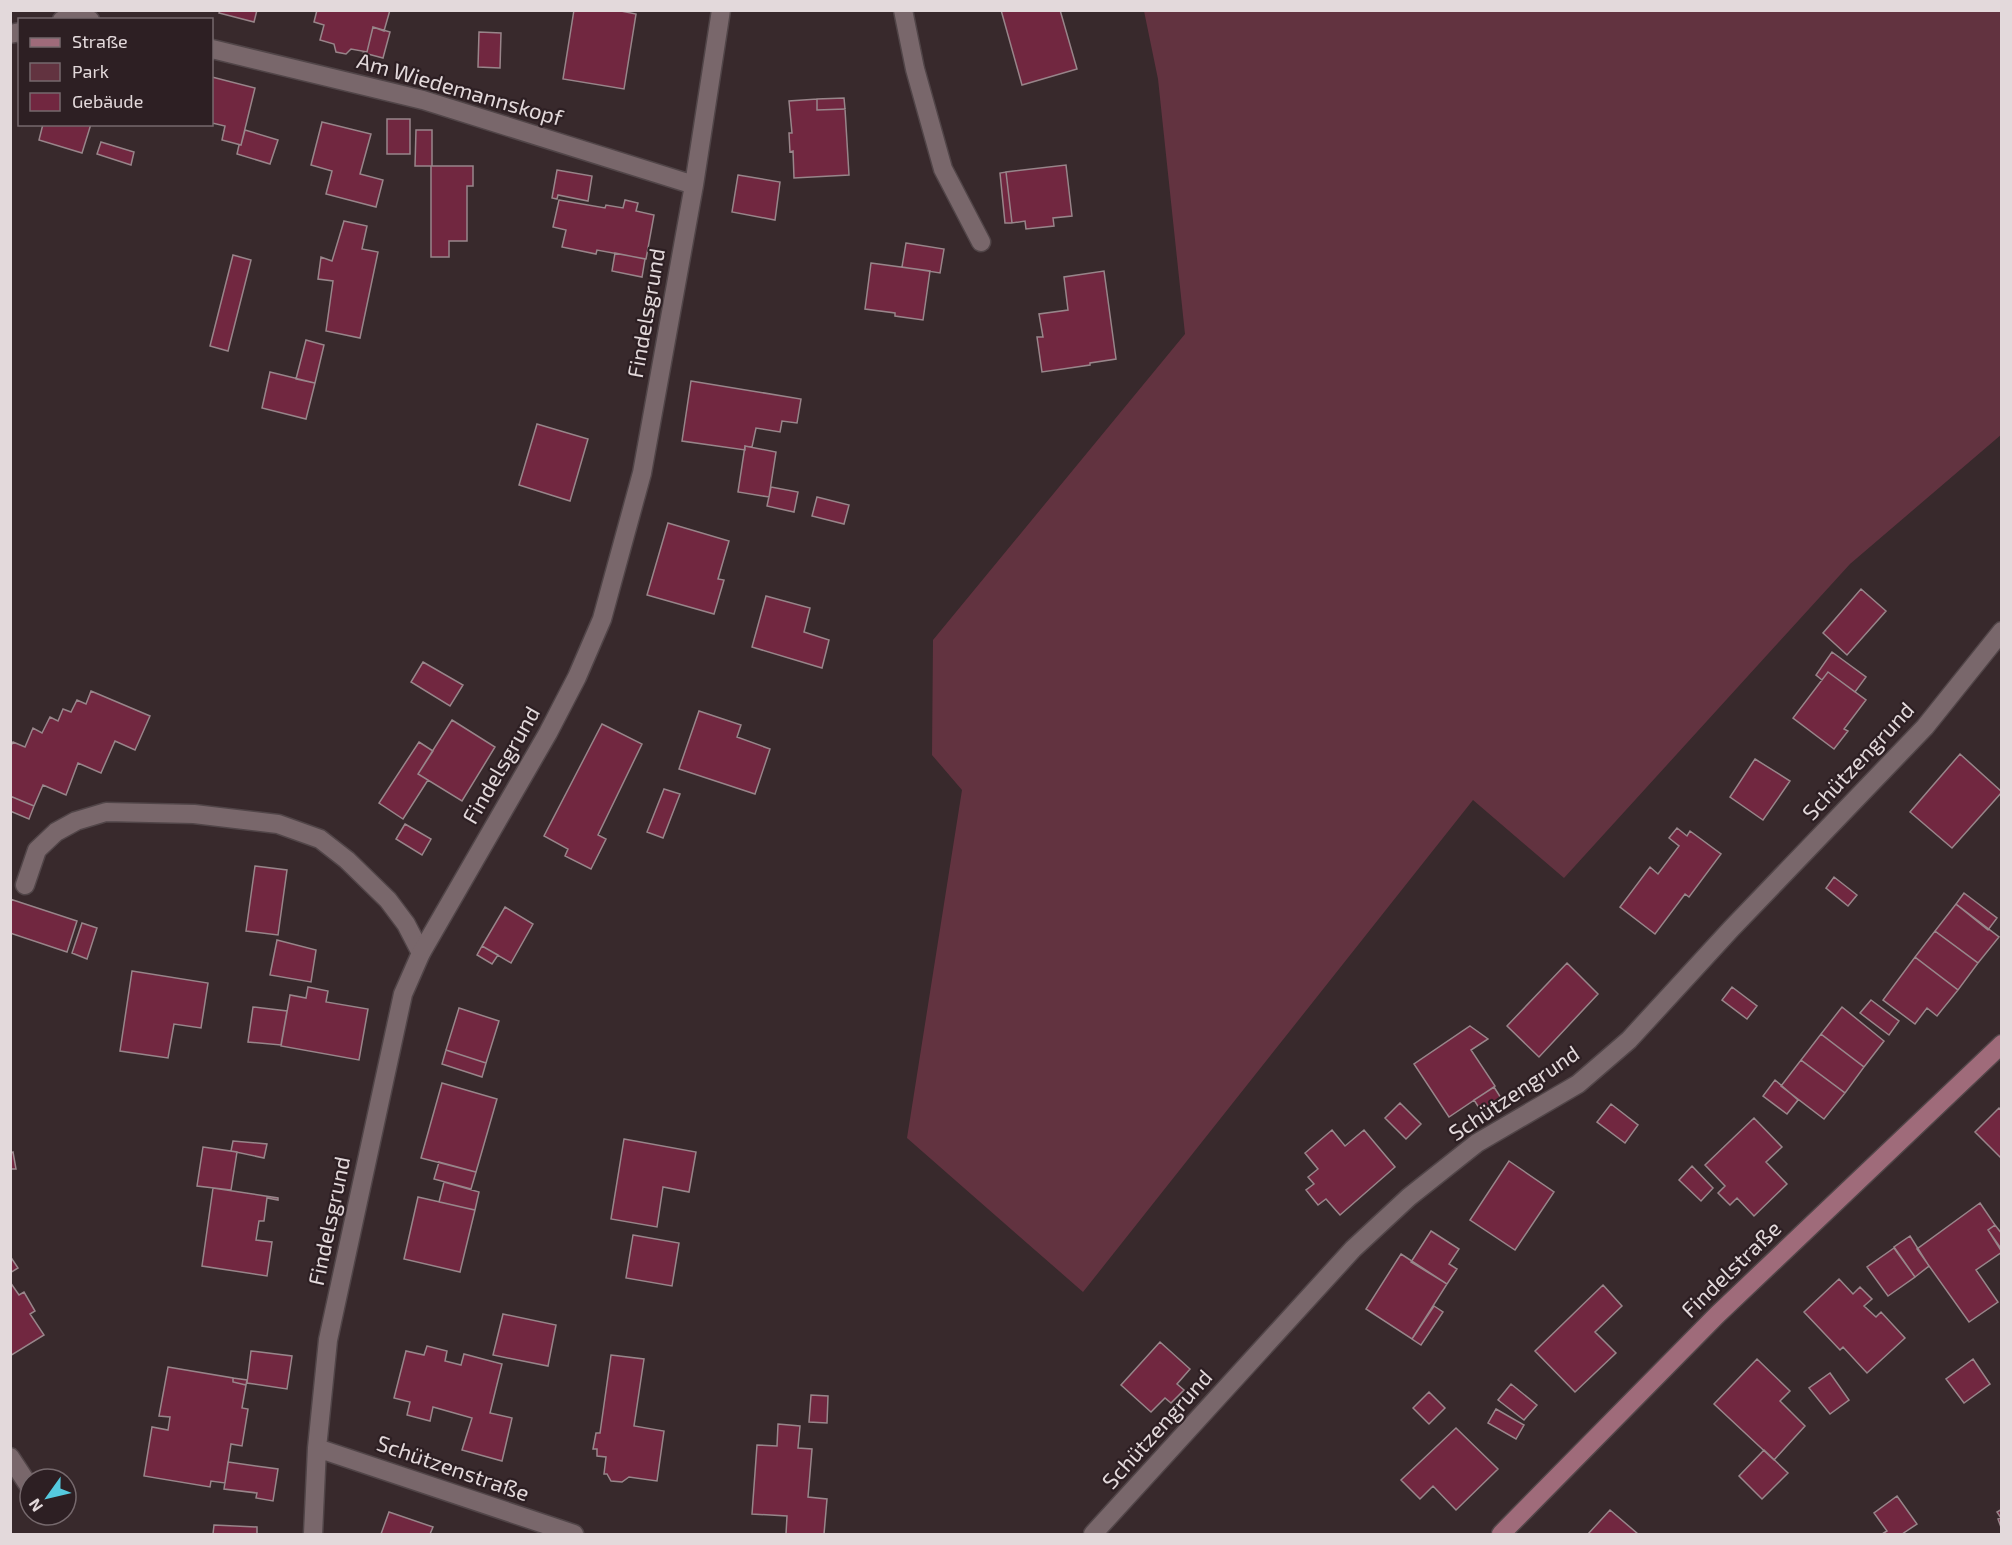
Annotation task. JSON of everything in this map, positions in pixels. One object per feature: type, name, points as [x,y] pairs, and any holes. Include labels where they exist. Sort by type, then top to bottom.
[{"type":"street","name":"Findelsgrund","points":[[313,1534],[317,1448],[330,1329],[403,994],[421,953],[548,733],[577,677],[602,619],[642,473],[694,184],[722,10]]},
{"type":"street","points":[[903,10],[915,69],[943,169],[981,242]]},
{"type":"street","name":"Am Wiedemannskopf","points":[[213,49],[423,99],[694,184]]},
{"type":"street","name":"Schützengrund","points":[[1093,1534],[1353,1249],[1409,1197],[1477,1143],[1578,1084],[1629,1040],[1731,929],[1924,727],[2001,631]]},
{"type":"street","points":[[25,885],[37,850],[56,832],[76,821],[106,812],[194,814],[278,824],[320,839],[347,860],[388,900],[406,924],[421,953]]},
{"type":"street","name":"Findelstraße","points":[[1509,1532],[1717,1315],[2001,1044]]},
{"type":"street","name":"Schützenstraße","points":[[317,1448],[574,1534]]},
{"type":"green space","points":[[1144,11],[2001,11],[2002,434],[1850,564],[1564,878],[1473,800],[1083,1292],[907,1138],[962,790],[932,755],[933,640],[1185,334],[1158,79]]},
{"type":"building","points":[[220,10],[257,10],[254,22],[219,13]]},
{"type":"building","points":[[317,10],[390,10],[384,31],[373,27],[367,52],[351,49],[346,54],[336,52],[334,44],[320,40],[324,25],[314,22]]},
{"type":"building","points":[[574,10],[616,10],[636,14],[624,89],[563,79]]},
{"type":"building","points":[[1001,10],[1060,10],[1077,69],[1022,85]]},
{"type":"building","points":[[373,27],[390,32],[383,58],[364,53],[367,52]]},
{"type":"building","points":[[479,32],[501,33],[500,68],[478,67]]},
{"type":"building","points":[[213,77],[255,88],[241,145],[222,140],[225,126],[213,123]]},
{"type":"building","points":[[844,98],[845,109],[817,110],[817,99]]},
{"type":"building","points":[[817,99],[817,110],[845,109],[849,175],[794,178],[793,151],[790,152],[789,133],[792,133],[789,101]]},
{"type":"building","points":[[387,119],[410,119],[410,154],[387,154]]},
{"type":"building","points":[[322,122],[371,134],[360,174],[383,180],[376,207],[326,194],[332,171],[311,165]]},
{"type":"building","points":[[42,126],[90,126],[82,153],[39,140]]},
{"type":"building","points":[[245,130],[278,140],[270,164],[237,154]]},
{"type":"building","points":[[416,130],[432,130],[432,166],[415,166]]},
{"type":"building","points":[[101,142],[134,152],[131,165],[97,154]]},
{"type":"building","points":[[1066,165],[1072,216],[1053,218],[1054,226],[1026,229],[1025,221],[1012,223],[1006,172]]},
{"type":"building","points":[[431,166],[473,166],[473,186],[467,186],[467,241],[449,241],[449,257],[431,257]]},
{"type":"building","points":[[557,170],[592,176],[588,201],[558,195],[557,199],[552,198]]},
{"type":"building","points":[[1006,172],[1012,223],[1005,223],[1000,173]]},
{"type":"building","points":[[738,175],[780,182],[775,220],[732,212]]},
{"type":"building","points":[[559,200],[605,208],[606,205],[623,208],[625,200],[638,203],[636,211],[654,215],[646,259],[597,250],[596,254],[562,247],[566,230],[553,227]]},
{"type":"building","points":[[344,221],[367,226],[362,249],[378,252],[360,338],[326,331],[333,281],[318,279],[321,257],[332,261]]},
{"type":"building","points":[[906,243],[944,249],[940,273],[902,267]]},
{"type":"building","points":[[615,253],[645,259],[642,277],[612,271]]},
{"type":"building","points":[[233,255],[251,260],[228,351],[210,346]]},
{"type":"building","points":[[871,263],[930,271],[923,320],[865,309]]},
{"type":"building","points":[[1104,271],[1116,359],[1042,372],[1037,337],[1043,337],[1039,314],[1068,310],[1064,277]]},
{"type":"building","points":[[306,340],[324,345],[315,383],[296,379]]},
{"type":"building","points":[[270,372],[315,383],[306,419],[262,408]]},
{"type":"building","points":[[691,381],[801,399],[797,423],[782,421],[780,432],[756,428],[752,447],[745,446],[745,450],[682,441]]},
{"type":"building","points":[[537,424],[588,439],[570,501],[519,485]]},
{"type":"building","points":[[745,446],[776,452],[769,497],[738,492]]},
{"type":"building","points":[[771,487],[798,492],[794,512],[767,506]]},
{"type":"building","points":[[817,497],[849,505],[844,524],[812,516]]},
{"type":"building","points":[[668,523],[729,541],[718,579],[724,580],[714,614],[647,595]]},
{"type":"building","points":[[1861,589],[1886,611],[1847,655],[1823,633]]},
{"type":"building","points":[[766,596],[810,608],[804,632],[829,640],[822,668],[752,647]]},
{"type":"building","points":[[1832,652],[1866,677],[1855,692],[1828,672],[1822,680],[1816,675]]},
{"type":"building","points":[[423,662],[463,685],[450,706],[411,682]]},
{"type":"building","points":[[1828,672],[1866,700],[1844,729],[1848,731],[1834,749],[1793,718]]},
{"type":"building","points":[[91,691],[150,716],[135,750],[115,741],[101,773],[78,763],[66,795],[43,785],[34,806],[10,796],[10,747],[13,742],[25,747],[33,728],[42,733],[50,717],[58,721],[63,709],[71,712],[77,700],[86,704]]},
{"type":"building","points":[[699,711],[741,725],[737,737],[770,749],[755,794],[679,769]]},
{"type":"building","points":[[452,720],[495,747],[462,801],[418,774]]},
{"type":"building","points":[[602,724],[642,744],[598,835],[606,839],[591,869],[565,856],[568,849],[544,836]]},
{"type":"building","points":[[419,742],[433,751],[418,774],[428,780],[403,819],[379,803]]},
{"type":"building","points":[[1960,754],[2002,792],[1952,848],[1910,812]]},
{"type":"building","points":[[1755,759],[1790,781],[1763,820],[1730,797]]},
{"type":"building","points":[[664,789],[680,794],[663,838],[647,832]]},
{"type":"building","points":[[10,796],[34,806],[29,819],[10,811]]},
{"type":"building","points":[[405,824],[431,839],[422,855],[396,839]]},
{"type":"building","points":[[1677,828],[1687,836],[1690,831],[1721,854],[1689,897],[1685,894],[1655,934],[1620,907],[1650,867],[1658,874],[1679,846],[1669,838]]},
{"type":"building","points":[[255,866],[287,870],[278,935],[246,931]]},
{"type":"building","points":[[1834,877],[1857,895],[1848,906],[1826,888]]},
{"type":"building","points":[[1964,893],[1997,918],[1988,930],[1956,904]]},
{"type":"building","points":[[10,899],[77,921],[67,952],[10,933]]},
{"type":"building","points":[[1956,904],[1999,937],[1978,963],[1935,931]]},
{"type":"building","points":[[505,907],[533,924],[511,963],[482,946]]},
{"type":"building","points":[[82,923],[97,928],[87,959],[72,953]]},
{"type":"building","points":[[1935,931],[1978,963],[1958,990],[1915,957]]},
{"type":"building","points":[[277,940],[316,950],[311,982],[270,975]]},
{"type":"building","points":[[482,946],[498,955],[492,964],[477,955]]},
{"type":"building","points":[[1915,957],[1958,990],[1937,1016],[1927,1008],[1915,1024],[1883,1000]]},
{"type":"building","points":[[1567,963],[1598,994],[1539,1057],[1507,1026]]},
{"type":"building","points":[[132,971],[208,983],[201,1028],[174,1024],[168,1058],[120,1051]]},
{"type":"building","points":[[308,987],[328,991],[326,1002],[368,1009],[359,1060],[281,1046],[290,995],[306,998]]},
{"type":"building","points":[[1732,987],[1757,1006],[1747,1019],[1722,1000]]},
{"type":"building","points":[[1871,1000],[1899,1021],[1889,1035],[1860,1013]]},
{"type":"building","points":[[253,1007],[287,1011],[281,1045],[248,1042]]},
{"type":"building","points":[[1842,1007],[1884,1041],[1864,1067],[1821,1034]]},
{"type":"building","points":[[459,1008],[499,1021],[486,1063],[446,1050]]},
{"type":"building","points":[[1470,1026],[1488,1039],[1471,1050],[1495,1086],[1449,1117],[1414,1064]]},
{"type":"building","points":[[1821,1034],[1864,1067],[1845,1093],[1801,1060]]},
{"type":"building","points":[[446,1050],[486,1063],[482,1077],[442,1064]]},
{"type":"building","points":[[1801,1060],[1845,1093],[1824,1119],[1781,1086]]},
{"type":"building","points":[[1775,1080],[1798,1100],[1787,1114],[1763,1096]]},
{"type":"building","points":[[442,1083],[497,1099],[476,1172],[421,1158]]},
{"type":"building","points":[[1494,1087],[1501,1098],[1481,1111],[1474,1100]]},
{"type":"building","points":[[1400,1103],[1421,1124],[1406,1139],[1385,1118]]},
{"type":"building","points":[[1611,1104],[1638,1125],[1625,1143],[1597,1122]]},
{"type":"building","points":[[1999,1108],[2002,1111],[2002,1159],[1975,1132]]},
{"type":"building","points":[[1754,1118],[1782,1147],[1766,1162],[1787,1184],[1754,1216],[1737,1198],[1730,1205],[1718,1193],[1725,1186],[1705,1165]]},
{"type":"building","points":[[1332,1130],[1345,1146],[1364,1130],[1395,1167],[1340,1215],[1326,1199],[1318,1205],[1306,1190],[1314,1184],[1308,1177],[1318,1169],[1305,1153]]},
{"type":"building","points":[[624,1139],[696,1152],[689,1192],[663,1187],[657,1227],[611,1219]]},
{"type":"building","points":[[233,1141],[267,1144],[264,1158],[231,1151]]},
{"type":"building","points":[[203,1147],[237,1152],[231,1190],[197,1186]]},
{"type":"building","points":[[13,1152],[16,1169],[10,1169],[10,1153]]},
{"type":"building","points":[[1509,1161],[1554,1192],[1515,1250],[1470,1220]]},
{"type":"building","points":[[439,1162],[476,1172],[471,1189],[434,1179]]},
{"type":"building","points":[[1692,1166],[1713,1188],[1701,1201],[1679,1180]]},
{"type":"building","points":[[444,1182],[479,1192],[475,1210],[439,1202]]},
{"type":"building","points":[[213,1188],[278,1198],[278,1200],[267,1198],[264,1221],[259,1221],[256,1240],[272,1242],[267,1276],[202,1266]]},
{"type":"building","points":[[418,1197],[475,1210],[460,1272],[404,1259]]},
{"type":"building","points":[[1980,1203],[1995,1225],[1988,1230],[2002,1252],[1976,1270],[1998,1302],[1969,1322],[1917,1249]]},
{"type":"building","points":[[1995,1225],[2002,1234],[2002,1250],[1988,1230]]},
{"type":"building","points":[[1431,1231],[1459,1249],[1449,1264],[1457,1269],[1447,1284],[1411,1262]]},
{"type":"building","points":[[633,1235],[679,1243],[672,1286],[626,1278]]},
{"type":"building","points":[[1910,1236],[1929,1266],[1915,1277],[1894,1247]]},
{"type":"building","points":[[1894,1248],[1915,1277],[1888,1296],[1867,1267]]},
{"type":"building","points":[[1401,1254],[1447,1284],[1412,1339],[1366,1309]]},
{"type":"building","points":[[10,1256],[18,1268],[10,1273]]},
{"type":"building","points":[[1839,1279],[1853,1294],[1860,1287],[1872,1299],[1864,1306],[1876,1317],[1881,1312],[1905,1338],[1867,1373],[1843,1347],[1840,1350],[1804,1312]]},
{"type":"building","points":[[10,1282],[19,1295],[24,1292],[35,1311],[30,1314],[44,1335],[10,1356]]},
{"type":"building","points":[[1603,1285],[1622,1306],[1595,1332],[1616,1353],[1575,1392],[1535,1351]]},
{"type":"building","points":[[1434,1306],[1443,1312],[1421,1345],[1412,1339]]},
{"type":"building","points":[[503,1314],[556,1325],[548,1366],[493,1355]]},
{"type":"building","points":[[1160,1342],[1190,1369],[1177,1384],[1184,1390],[1171,1403],[1165,1398],[1151,1412],[1121,1385]]},
{"type":"building","points":[[427,1346],[447,1351],[445,1361],[461,1365],[464,1354],[502,1364],[490,1413],[512,1418],[502,1461],[462,1450],[472,1418],[433,1407],[430,1421],[407,1415],[410,1402],[394,1398],[406,1351],[424,1355]]},
{"type":"building","points":[[251,1351],[292,1356],[287,1389],[247,1383]]},
{"type":"building","points":[[611,1355],[644,1359],[634,1426],[664,1431],[657,1481],[629,1477],[622,1482],[611,1481],[607,1474],[604,1474],[606,1457],[597,1456],[597,1449],[593,1449],[596,1433],[600,1433]]},
{"type":"building","points":[[1757,1359],[1790,1391],[1780,1401],[1805,1426],[1774,1460],[1714,1404]]},
{"type":"building","points":[[1973,1359],[1990,1384],[1964,1403],[1946,1379]]},
{"type":"building","points":[[168,1367],[233,1378],[233,1382],[246,1385],[242,1408],[248,1409],[242,1446],[231,1444],[225,1483],[211,1481],[210,1487],[144,1476],[152,1427],[168,1430],[170,1417],[159,1416]]},
{"type":"building","points":[[1830,1373],[1849,1400],[1830,1414],[1809,1388]]},
{"type":"building","points":[[233,1378],[247,1380],[246,1385],[233,1382]]},
{"type":"building","points":[[1511,1384],[1537,1405],[1524,1420],[1498,1400]]},
{"type":"building","points":[[1429,1392],[1445,1408],[1429,1424],[1413,1408]]},
{"type":"building","points":[[811,1395],[828,1396],[827,1423],[809,1422]]},
{"type":"building","points":[[1496,1409],[1524,1425],[1516,1439],[1488,1423]]},
{"type":"building","points":[[778,1424],[800,1426],[798,1448],[812,1449],[808,1497],[827,1499],[824,1534],[786,1534],[787,1516],[752,1514],[757,1445],[777,1446]]},
{"type":"building","points":[[1456,1428],[1498,1469],[1456,1510],[1433,1486],[1420,1499],[1401,1480]]},
{"type":"building","points":[[1764,1450],[1788,1473],[1762,1499],[1739,1476]]},
{"type":"building","points":[[228,1462],[278,1469],[273,1501],[256,1498],[257,1493],[224,1489]]},
{"type":"building","points":[[1897,1496],[1917,1524],[1902,1534],[1882,1534],[1887,1531],[1874,1513]]},
{"type":"building","points":[[2002,1509],[2002,1530],[1998,1519],[2001,1518],[1997,1512]]},
{"type":"building","points":[[1610,1510],[1638,1534],[1588,1534]]},
{"type":"building","points":[[389,1512],[433,1527],[430,1534],[381,1534]]},
{"type":"building","points":[[214,1525],[257,1527],[257,1534],[213,1534]]}]
